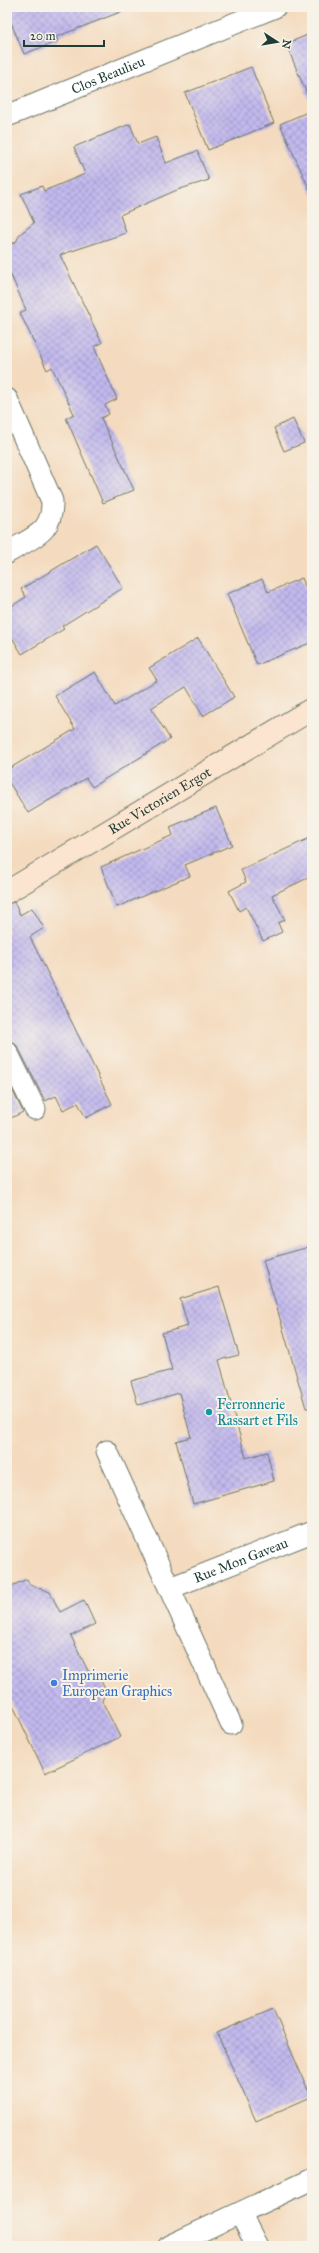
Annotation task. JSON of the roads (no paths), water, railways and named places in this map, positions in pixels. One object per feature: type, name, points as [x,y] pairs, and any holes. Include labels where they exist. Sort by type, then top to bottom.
[{"type":"street","name":"Clos Beaulieu","points":[[7,116],[275,7]]},
{"type":"street","points":[[7,399],[52,501],[53,514],[48,527],[7,553]]},
{"type":"street","name":"Rue Victorien Ergot","points":[[7,892],[312,709]]},
{"type":"street","points":[[7,1052],[35,1109]]},
{"type":"street","points":[[107,1451],[231,1724]]},
{"type":"street","name":"Rue Mon Gaveau","points":[[170,1588],[312,1532]]},
{"type":"street","points":[[169,2246],[312,2179]]},
{"type":"street","points":[[240,2213],[257,2246]]},
{"type":"place","name":"Ferronnerie Rassart et Fils","points":[[209,1412]]},
{"type":"place","name":"Imprimerie European Graphics","points":[[54,1683]]}]
